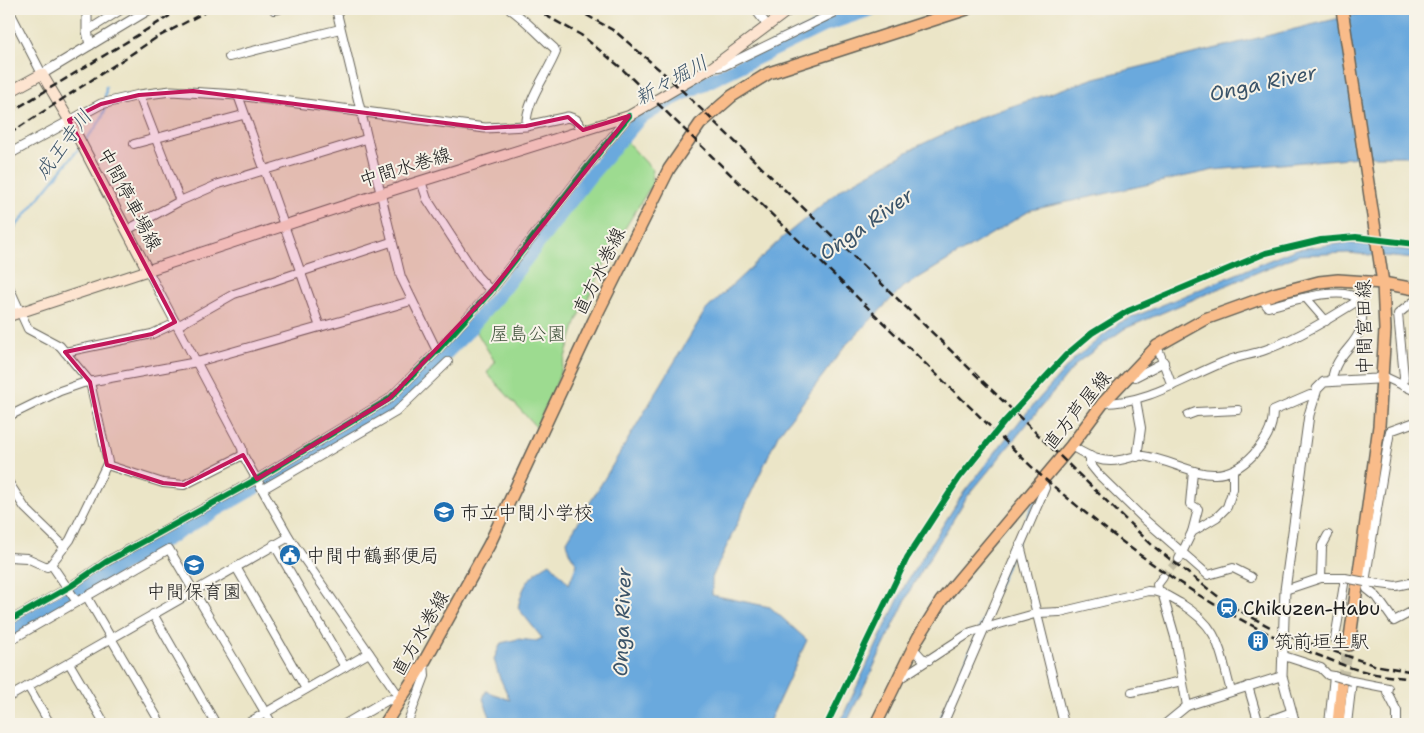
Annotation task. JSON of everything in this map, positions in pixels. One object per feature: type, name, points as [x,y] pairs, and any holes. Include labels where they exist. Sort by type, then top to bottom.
[{"type":"main road","name":"中間水巻線","points":[[9,316],[283,225],[629,116],[712,68],[790,9]]},
{"type":"main road","name":"直方水巻線","points":[[385,724],[424,662],[489,545],[594,320],[668,169],[700,124],[732,96],[769,73],[967,9]]},
{"type":"main road","name":"中間宮田線","points":[[1342,9],[1382,278],[1385,330],[1375,462],[1349,645]]},
{"type":"main road","points":[[9,92],[42,74]]},
{"type":"main road","name":"中間停車場線","points":[[42,74],[70,120],[147,269]]},
{"type":"main road","name":"直方芦屋線","points":[[876,724],[913,648],[941,601],[1070,446],[1103,403],[1157,346],[1205,319],[1319,282],[1382,278],[1415,289]]},
{"type":"main road","points":[[1338,724],[1342,679]]},
{"type":"street","points":[[87,9],[87,31],[90,45]]},
{"type":"street","points":[[87,31],[122,9]]},
{"type":"street","points":[[9,10],[42,74],[150,9]]},
{"type":"street","points":[[336,9],[401,277],[411,301],[437,351]]},
{"type":"street","points":[[510,9],[525,18],[530,26],[556,52],[549,70],[529,104],[526,126]]},
{"type":"street","points":[[755,9],[767,25]]},
{"type":"street","points":[[712,68],[724,66],[842,9]]},
{"type":"street","points":[[228,57],[340,29]]},
{"type":"street","points":[[9,154],[101,104],[139,94],[172,90],[238,95],[484,128],[526,126],[568,116],[576,120],[583,130]]},
{"type":"street","points":[[139,94],[154,138],[180,201]]},
{"type":"street","points":[[238,95],[283,225],[287,228],[320,327]]},
{"type":"street","points":[[134,144],[244,115]]},
{"type":"street","points":[[260,484],[382,404],[437,351],[491,291],[578,178],[629,116]]},
{"type":"street","points":[[127,230],[180,201],[220,184],[366,139]]},
{"type":"street","points":[[421,181],[427,199],[477,276],[491,291]]},
{"type":"street","points":[[65,352],[152,334],[176,323],[180,324],[234,294],[391,242]]},
{"type":"street","points":[[147,269],[238,439],[243,455],[289,538],[401,699]]},
{"type":"street","points":[[9,287],[28,329],[60,346],[90,382],[100,423],[107,465],[65,547],[51,564],[47,567],[27,558],[9,557]]},
{"type":"street","points":[[1262,299],[1268,307],[1306,298],[1347,294],[1359,300],[1362,308],[1361,332],[1335,365],[1332,380]]},
{"type":"street","points":[[1306,298],[1326,321]]},
{"type":"street","points":[[1103,403],[1124,403],[1136,400],[1226,361],[1265,350],[1326,321],[1359,300]]},
{"type":"street","points":[[9,416],[60,391],[90,382],[196,362],[411,301]]},
{"type":"street","points":[[1403,386],[1404,377],[1398,314],[1415,302]]},
{"type":"street","points":[[1157,346],[1172,386]]},
{"type":"street","points":[[9,622],[68,588],[106,562],[396,412],[448,362]]},
{"type":"street","points":[[1135,376],[1164,362]]},
{"type":"street","points":[[1295,724],[1282,676],[1285,590],[1309,415],[1314,396],[1321,385],[1332,380],[1383,376],[1415,391]]},
{"type":"street","points":[[1070,446],[1106,462],[1142,456],[1210,474],[1233,472],[1243,465],[1265,442],[1273,419],[1273,411],[1310,395],[1314,396]]},
{"type":"street","points":[[1136,400],[1141,428],[1136,451],[1137,457]]},
{"type":"street","points":[[1188,414],[1238,410]]},
{"type":"street","points":[[1415,422],[1390,431],[1365,582],[1366,589],[1377,597],[1394,621],[1415,610]]},
{"type":"street","points":[[107,465],[164,483],[184,485],[243,455]]},
{"type":"street","points":[[1090,456],[1090,464],[1099,475],[1181,556],[1208,575],[1233,568],[1251,577]]},
{"type":"street","points":[[1181,556],[1192,532],[1198,509],[1190,504],[1193,471]]},
{"type":"street","points":[[1192,532],[1217,518],[1226,507],[1233,489],[1233,472]]},
{"type":"street","points":[[943,724],[1045,488],[1042,480]]},
{"type":"street","points":[[9,483],[25,508],[65,547]]},
{"type":"street","points":[[1321,578],[1322,546],[1328,535]]},
{"type":"street","points":[[9,697],[274,544],[289,538]]},
{"type":"street","points":[[274,544],[345,667]]},
{"type":"street","points":[[1020,545],[1064,724]]},
{"type":"street","points":[[9,642],[76,600],[87,597],[168,549],[272,724]]},
{"type":"street","points":[[51,564],[76,600]]},
{"type":"street","points":[[236,567],[306,689]]},
{"type":"street","points":[[1163,577],[1157,585],[1175,637],[1186,706]]},
{"type":"street","points":[[1285,590],[1321,578],[1345,578],[1396,586],[1415,582]]},
{"type":"street","points":[[1335,639],[1345,578]]},
{"type":"street","points":[[898,680],[971,632],[984,627],[1038,613],[1060,612],[1148,591],[1160,591],[1196,613],[1206,622],[1214,634],[1231,691]]},
{"type":"street","points":[[87,597],[161,724]]},
{"type":"street","points":[[153,614],[216,724]]},
{"type":"street","points":[[913,648],[922,658],[930,660]]},
{"type":"street","points":[[246,724],[369,653]]},
{"type":"street","points":[[1284,656],[1321,668],[1328,675],[1388,688],[1387,692],[1397,711],[1397,724]]},
{"type":"street","points":[[69,662],[105,724]]},
{"type":"street","points":[[407,724],[425,676],[424,662]]},
{"type":"street","points":[[1165,724],[1186,706],[1282,676]]},
{"type":"street","points":[[1329,724],[1342,679]]},
{"type":"street","points":[[1342,679],[1347,724]]},
{"type":"street","points":[[1132,692],[1182,681]]},
{"type":"street","points":[[28,686],[50,724]]},
{"type":"street","points":[[1248,686],[1259,724],[1292,712]]},
{"type":"street","points":[[346,724],[387,700],[401,699]]},
{"type":"highlighted area","points":[[193,91],[485,128],[526,126],[568,117],[583,130],[629,116],[491,291],[389,399],[257,479],[243,455],[184,485],[163,483],[107,465],[90,382],[65,352],[152,334],[175,322],[69,120],[101,104],[139,95]]},
{"type":"green space","name":"屋島公園","points":[[626,141],[653,170],[651,180],[654,181],[611,251],[577,320],[557,382],[536,427],[487,373],[495,362],[476,331],[544,238]]},
{"type":"water","name":"Onga River","points":[[1415,10],[1415,156],[1370,156],[1214,170],[1031,210],[902,288],[846,345],[778,435],[712,578],[712,595],[770,607],[807,640],[768,724],[493,724],[483,699],[486,691],[510,700],[499,676],[494,659],[501,643],[518,639],[536,641],[542,638],[518,608],[528,581],[550,563],[569,584],[577,564],[569,552],[567,541],[705,311],[782,238],[841,189],[918,146],[980,117],[1095,78],[1352,15]]},
{"type":"water","points":[[1347,243],[1415,251],[1415,259],[1348,253],[1298,255],[1124,329],[1078,362],[967,497],[913,585],[846,724],[839,724],[906,583],[964,492],[1022,418],[1074,359],[1119,323],[1296,249]]},
{"type":"waterway","name":"新々堀川","points":[[9,631],[391,408],[466,333],[500,293],[589,177],[639,119],[670,100],[827,24],[871,9]]},
{"type":"waterway","name":"成王寺川","points":[[105,100],[106,87]]},
{"type":"waterway","name":"成王寺川","points":[[83,143],[101,120],[105,105]]},
{"type":"waterway","name":"成王寺川","points":[[9,235],[80,147]]},
{"type":"waterway","points":[[980,628],[1038,493]]},
{"type":"waterway","points":[[938,724],[978,633]]},
{"type":"tunnel","points":[[1163,577],[1179,559]]},
{"type":"tunnel","points":[[1342,681],[1349,645]]},
{"type":"railway","points":[[9,113],[181,9]]},
{"type":"railway","points":[[9,134],[156,38],[211,9]]},
{"type":"railway","points":[[534,9],[581,35],[619,66],[1038,473],[1103,527],[1171,577],[1207,600],[1281,640],[1352,668],[1376,674],[1415,679]]},
{"type":"railway","points":[[576,9],[616,32],[669,78],[1153,546],[1229,605],[1270,627]]},
{"type":"railway","points":[[1288,636],[1374,665],[1415,672]]},
{"type":"cycle path","points":[[9,621],[71,586],[106,562],[257,479],[389,399],[437,351],[491,291],[629,116]]},
{"type":"cycle path","points":[[827,724],[907,558],[959,478],[1005,421],[1066,355],[1092,333],[1128,311],[1266,253],[1321,240],[1356,237],[1415,244]]},
{"type":"place","name":"市立中間小学校","points":[[444,512]]},
{"type":"place","name":"中間中鶴郵便局","points":[[290,555]]},
{"type":"place","name":"中間保育園","points":[[194,565]]},
{"type":"place","name":"Chikuzen-Habu","points":[[1227,608]]},
{"type":"place","name":"筑前垣生駅","points":[[1258,641]]}]
